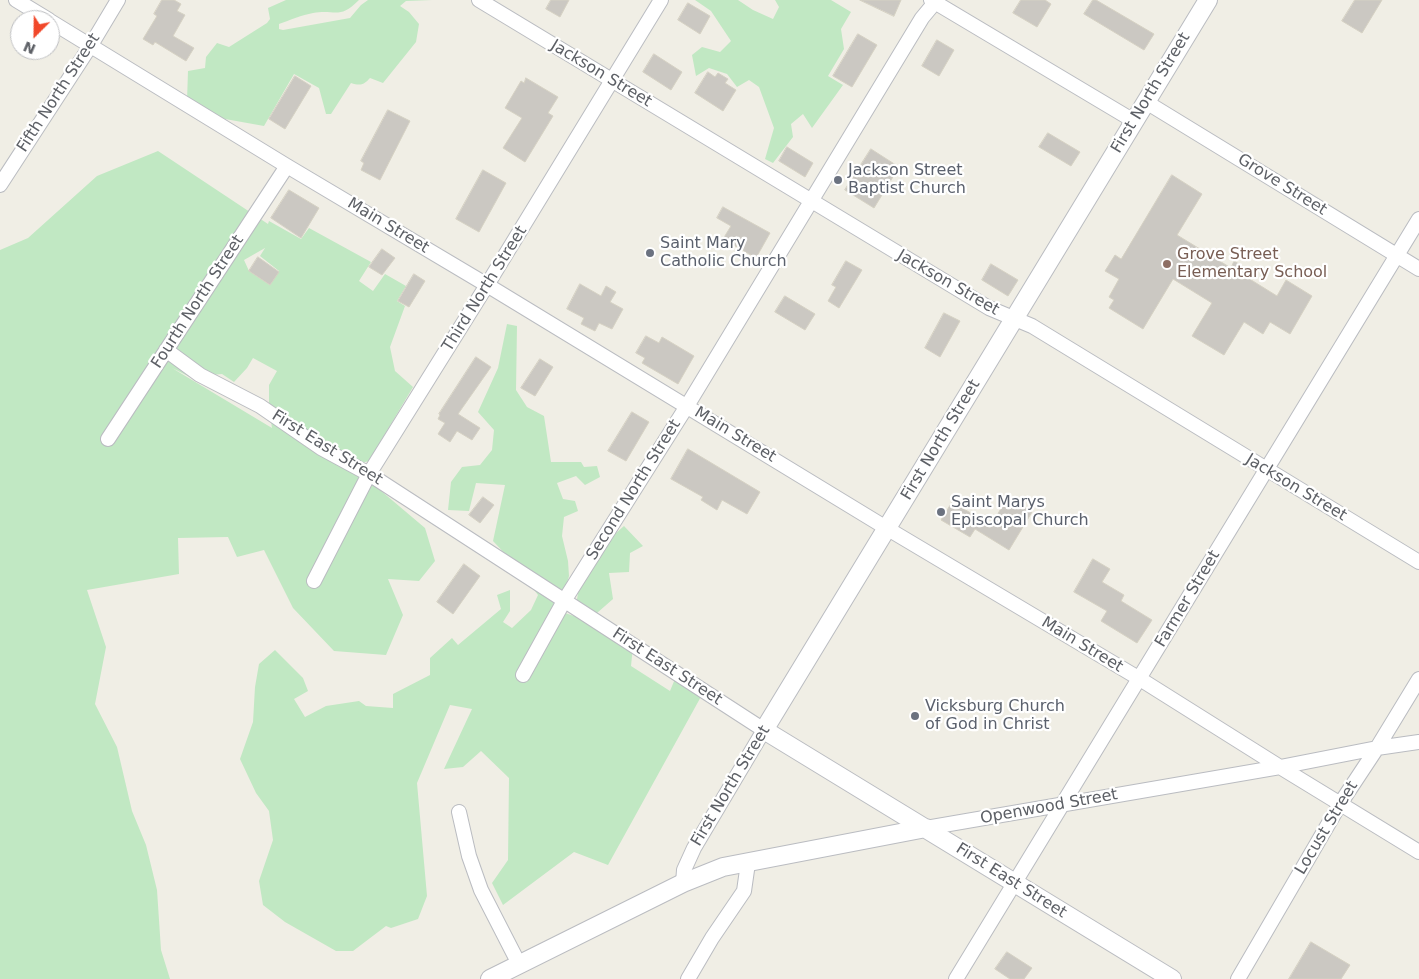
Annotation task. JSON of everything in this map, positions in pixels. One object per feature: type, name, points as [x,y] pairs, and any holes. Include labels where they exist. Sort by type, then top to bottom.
[{"type":"street","name":"Main Street","points":[[16,0],[32,10]]},
{"type":"street","name":"Fifth North Street","points":[[0,185],[118,0]]},
{"type":"street","name":"Jackson Street","points":[[479,0],[989,308],[1032,326],[1419,562]]},
{"type":"street","name":"Third North Street","points":[[314,581],[369,474],[661,0]]},
{"type":"street","name":"First North Street","points":[[683,883],[684,870],[694,848],[764,730],[1208,0]]},
{"type":"street","points":[[934,1],[1134,121]]},
{"type":"street","name":"Second North Street","points":[[523,675],[564,601],[687,406],[934,1]]},
{"type":"street","name":"Main Street","points":[[60,27],[287,166],[1140,680],[1419,852]]},
{"type":"street","name":"Grove Street","points":[[1146,102],[1419,269]]},
{"type":"street","name":"Fourth North Street","points":[[108,439],[287,166]]},
{"type":"street","name":"Farmer Street","points":[[956,979],[1419,220]]},
{"type":"street","name":"First East Street","points":[[166,350],[200,375],[260,406],[321,448],[369,474],[764,730],[1172,979]]},
{"type":"street","name":"Locust Street","points":[[1238,979],[1340,804],[1419,679]]},
{"type":"street","name":"Openwood Street","points":[[490,979],[683,883],[723,867],[926,828],[1419,742]]},
{"type":"street","points":[[459,812],[469,856],[481,890],[519,964]]},
{"type":"street","points":[[688,979],[712,938],[744,890],[748,863]]},
{"type":"green space","points":[[286,0],[359,0],[342,12],[313,13],[279,24],[279,29],[283,30],[350,18],[368,0],[432,0],[406,1],[400,6],[409,12],[419,24],[416,42],[383,83],[370,78],[362,84],[351,83],[331,114],[326,114],[319,88],[294,74],[264,126],[214,117],[187,101],[188,71],[205,68],[206,57],[217,43],[229,47],[267,23],[270,19],[268,8]]},
{"type":"green space","points":[[695,0],[738,0],[753,10],[773,19],[779,7],[775,0],[831,0],[851,12],[841,29],[844,49],[828,76],[843,85],[812,128],[803,114],[791,124],[793,137],[773,163],[765,159],[774,128],[759,87],[749,80],[737,87],[727,74],[709,68],[696,76],[692,55],[702,47],[720,52],[731,41],[711,11]]},
{"type":"green space","points":[[158,151],[268,224],[269,221],[301,239],[309,228],[371,262],[359,281],[373,291],[385,274],[406,286],[397,301],[405,306],[390,347],[395,371],[413,387],[369,461],[354,465],[269,412],[269,385],[277,371],[253,358],[247,368],[234,382],[222,374],[190,377],[172,368],[272,428],[270,415],[354,468],[425,528],[435,561],[419,581],[388,579],[403,615],[386,655],[334,651],[293,608],[264,550],[237,557],[228,537],[178,538],[179,574],[87,590],[106,647],[95,704],[117,747],[132,811],[146,845],[157,890],[161,950],[170,979],[0,979],[0,250],[28,238],[97,176]],"holes":[[[265,248],[260,256],[279,271],[270,285],[249,271],[244,260]]]},
{"type":"green space","points":[[507,324],[517,326],[516,390],[527,407],[544,416],[551,462],[581,462],[584,467],[597,466],[600,477],[585,485],[576,476],[557,483],[563,499],[575,501],[578,511],[564,517],[562,536],[568,561],[569,576],[559,611],[574,616],[582,571],[594,552],[624,526],[643,546],[630,553],[629,572],[609,573],[613,599],[597,613],[596,629],[626,631],[633,646],[631,666],[670,691],[677,674],[703,693],[608,865],[574,852],[503,905],[492,883],[508,860],[509,778],[481,751],[463,767],[444,769],[472,709],[450,705],[417,783],[427,896],[418,919],[391,928],[386,926],[353,951],[336,951],[285,922],[263,905],[259,881],[273,840],[269,811],[256,793],[240,759],[253,722],[255,687],[259,664],[275,650],[303,678],[308,691],[294,699],[305,717],[326,706],[359,701],[366,706],[393,708],[393,694],[430,675],[430,658],[452,638],[458,645],[501,609],[497,595],[510,590],[510,611],[503,622],[512,628],[531,610],[538,595],[510,559],[493,541],[505,485],[476,483],[469,511],[448,510],[451,482],[462,467],[480,465],[492,450],[494,430],[478,412],[498,368]]},
{"type":"building","points":[[162,0],[174,0],[181,4],[177,11],[185,15],[173,36],[194,48],[186,61],[155,42],[153,45],[143,39],[157,16],[154,14]]},
{"type":"building","points":[[551,0],[569,0],[560,17],[546,9]]},
{"type":"building","points":[[860,0],[901,0],[894,16]]},
{"type":"building","points":[[1021,0],[1045,0],[1051,4],[1037,27],[1013,13]]},
{"type":"building","points":[[1093,0],[1154,34],[1144,50],[1084,14]]},
{"type":"building","points":[[1355,0],[1382,0],[1362,33],[1342,21]]},
{"type":"building","points":[[688,3],[710,16],[700,34],[678,20]]},
{"type":"building","points":[[858,34],[877,45],[852,87],[833,76]]},
{"type":"building","points":[[937,40],[954,50],[939,76],[922,66]]},
{"type":"building","points":[[654,54],[682,72],[671,90],[643,72]]},
{"type":"building","points":[[708,72],[715,77],[718,73],[728,79],[725,83],[736,90],[723,111],[695,93]]},
{"type":"building","points":[[295,76],[311,86],[285,129],[269,119]]},
{"type":"building","points":[[526,78],[558,97],[548,113],[553,116],[525,162],[503,148],[522,118],[505,108],[521,81],[524,83]]},
{"type":"building","points":[[388,110],[410,121],[380,180],[361,170],[364,163],[361,161]]},
{"type":"building","points":[[1048,133],[1080,152],[1071,166],[1039,147]]},
{"type":"building","points":[[787,147],[813,163],[805,177],[779,161]]},
{"type":"building","points":[[871,149],[899,167],[874,208],[845,190]]},
{"type":"building","points":[[483,170],[506,183],[479,232],[456,219]]},
{"type":"building","name":"Grove Street Elementary School","points":[[1172,175],[1202,194],[1177,235],[1231,268],[1234,261],[1252,272],[1248,278],[1277,296],[1286,280],[1312,296],[1290,334],[1270,322],[1263,334],[1244,322],[1224,355],[1192,336],[1212,303],[1173,279],[1143,329],[1109,308],[1114,300],[1109,297],[1119,279],[1105,271],[1115,255],[1121,259]]},
{"type":"building","points":[[289,190],[319,208],[301,238],[271,218]]},
{"type":"building","points":[[723,207],[770,233],[756,258],[723,239],[731,226],[717,218]]},
{"type":"building","points":[[382,249],[395,258],[382,275],[369,267]]},
{"type":"building","points":[[258,257],[279,272],[270,285],[249,271]]},
{"type":"building","points":[[846,261],[862,270],[839,308],[828,301],[836,287],[832,285]]},
{"type":"building","points":[[991,264],[1018,280],[1008,296],[982,280]]},
{"type":"building","points":[[414,274],[425,281],[409,307],[398,301]]},
{"type":"building","points":[[580,284],[601,296],[606,286],[616,292],[610,302],[623,309],[612,329],[599,323],[595,331],[581,324],[584,318],[567,309]]},
{"type":"building","points":[[785,296],[815,314],[805,330],[775,312]]},
{"type":"building","points":[[944,313],[960,321],[940,357],[925,348]]},
{"type":"building","points":[[646,336],[659,343],[662,337],[694,356],[678,384],[642,363],[645,358],[636,353]]},
{"type":"building","points":[[476,357],[491,367],[458,414],[480,428],[472,440],[457,431],[450,442],[438,434],[445,423],[438,419],[439,414]]},
{"type":"building","points":[[540,359],[553,367],[535,396],[521,388]]},
{"type":"building","points":[[632,412],[649,422],[626,461],[608,451]]},
{"type":"building","points":[[688,449],[760,492],[747,514],[722,500],[717,510],[701,500],[703,497],[671,479]]},
{"type":"building","points":[[483,497],[494,505],[480,523],[469,515]]},
{"type":"building","points":[[1008,497],[1032,512],[1009,550],[975,529],[970,537],[941,520],[952,502],[991,525]]},
{"type":"building","points":[[1093,559],[1110,569],[1102,582],[1124,595],[1121,601],[1152,620],[1137,643],[1101,621],[1107,611],[1074,592]]},
{"type":"building","points":[[464,564],[480,576],[453,614],[437,602]]},
{"type":"building","points":[[1311,942],[1350,965],[1341,979],[1289,979]]},
{"type":"building","points":[[1007,952],[1032,968],[1024,979],[1010,979],[995,969]]},
{"type":"place","name":"Jackson Street Baptist Church","points":[[838,180]]},
{"type":"place","name":"Saint Mary Catholic Church","points":[[650,253]]},
{"type":"place","name":"Grove Street Elementary School","points":[[1167,264]]},
{"type":"place","name":"Saint Marys Episcopal Church","points":[[941,512]]},
{"type":"place","name":"Vicksburg Church of God in Christ","points":[[915,716]]}]
